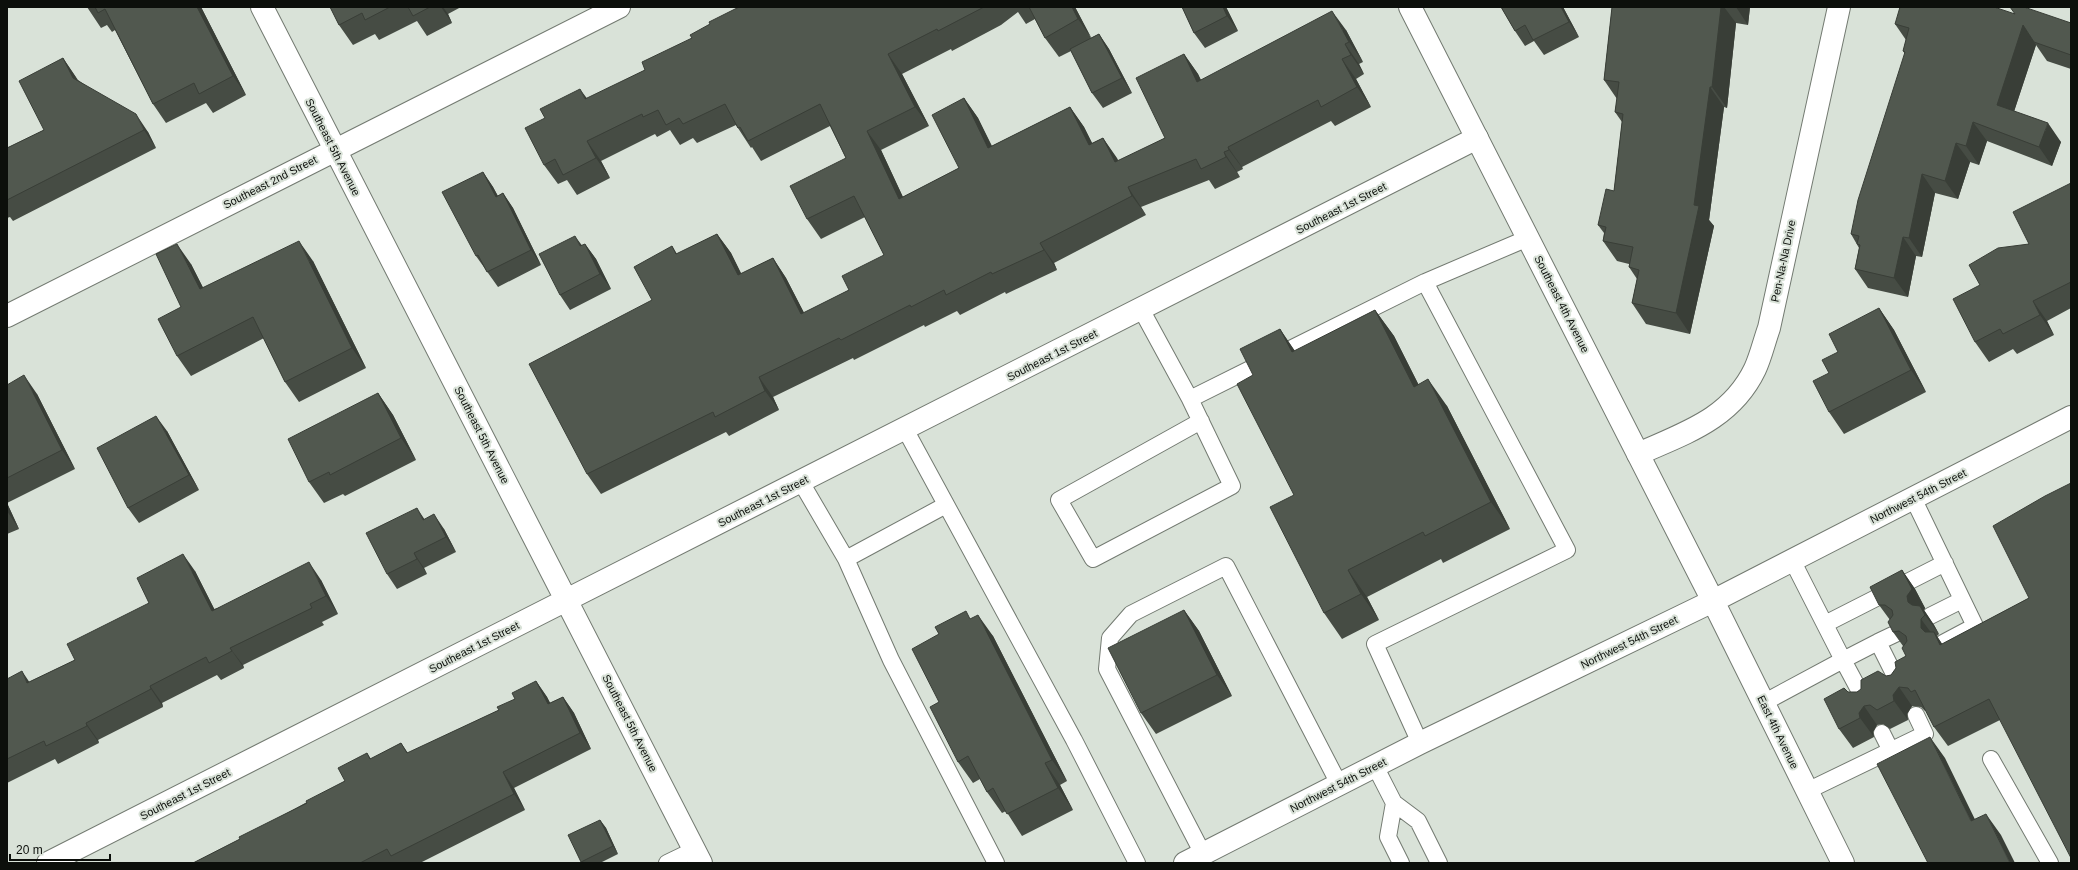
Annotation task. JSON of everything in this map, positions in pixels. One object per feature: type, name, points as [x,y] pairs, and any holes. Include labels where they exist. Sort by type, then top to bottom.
[{"type":"street","name":"Southeast 5th Avenue","points":[[262,7],[698,856]]},
{"type":"street","name":"Southeast 2nd Street","points":[[7,316],[619,7]]},
{"type":"street","name":"Southeast 4th Avenue","points":[[1410,7],[1713,601]]},
{"type":"street","name":"Pen-Na-Na Drive","points":[[1638,454],[1699,426],[1716,416],[1737,397],[1755,368],[1771,316],[1839,7]]},
{"type":"street","name":"Southeast 1st Street","points":[[48,863],[802,482],[1477,138]]},
{"type":"street","name":"Northwest 54th Street","points":[[1194,858],[1420,742],[1713,601],[2071,417]]},
{"type":"street","name":"East 4th Avenue","points":[[1713,601],[1843,863]]},
{"type":"lane","points":[[1190,399],[1425,282],[1528,238]]},
{"type":"lane","points":[[1420,742],[1375,644],[1567,550],[1425,282]]},
{"type":"lane","points":[[1141,309],[1190,399],[1201,421],[1232,486],[1093,559],[1060,500],[1201,421]]},
{"type":"lane","points":[[905,429],[1074,740],[1137,863]]},
{"type":"lane","points":[[802,482],[846,559],[891,660],[996,863]]},
{"type":"lane","points":[[1914,498],[1975,626],[1943,643]]},
{"type":"lane","points":[[846,559],[946,505]]},
{"type":"lane","points":[[1792,560],[1866,703]]},
{"type":"lane","points":[[1825,624],[1945,564]]},
{"type":"lane","points":[[1194,858],[1107,669],[1110,638],[1131,614],[1226,566],[1339,784]]},
{"type":"lane","points":[[1930,616],[1962,600]]},
{"type":"lane","points":[[1763,703],[1897,633]]},
{"type":"lane","points":[[1878,642],[1898,665],[1900,686]]},
{"type":"lane","points":[[1807,791],[1926,734],[1916,715]]},
{"type":"lane","points":[[1882,733],[1891,751]]},
{"type":"lane","points":[[1991,759],[2050,863]]},
{"type":"lane","points":[[1375,766],[1394,803],[1418,821],[1439,863]]},
{"type":"lane","points":[[1394,803],[1388,837],[1401,863]]},
{"type":"lane","points":[[667,863],[698,856]]},
{"type":"building","points":[[95,7],[197,7],[233,76],[199,94],[194,83],[153,104],[105,9],[98,13]]},
{"type":"building","points":[[330,7],[390,7],[365,20],[362,13],[339,25]]},
{"type":"building","points":[[408,7],[430,7],[413,16]]},
{"type":"building","points":[[739,7],[984,7],[938,31],[937,29],[888,54],[915,107],[867,131],[899,199],[959,168],[932,115],[964,98],[988,148],[1070,107],[1089,145],[1103,138],[1115,162],[1165,138],[1136,78],[1184,54],[1197,82],[1332,11],[1349,42],[1345,44],[1351,55],[1342,59],[1357,87],[1321,107],[1318,100],[1228,147],[1229,150],[1224,152],[1226,157],[1201,169],[1196,159],[1128,187],[1132,196],[1040,243],[1044,250],[992,274],[991,272],[946,295],[944,290],[911,307],[910,305],[841,340],[839,338],[759,377],[765,391],[715,417],[713,412],[587,474],[529,364],[652,300],[634,267],[672,246],[676,254],[717,234],[738,275],[773,258],[801,314],[849,290],[842,276],[884,255],[854,196],[807,219],[790,186],[846,158],[820,104],[748,141],[740,127],[738,128],[725,104],[683,124],[679,118],[666,125],[658,110],[643,117],[642,114],[587,141],[596,158],[563,175],[555,159],[544,165],[525,128],[545,118],[540,109],[580,89],[585,99],[645,70],[642,62],[692,38],[690,35],[710,24],[709,22]]},
{"type":"building","points":[[1029,7],[1072,7],[1078,19],[1045,38]]},
{"type":"building","points":[[1182,7],[1223,7],[1227,16],[1194,33]]},
{"type":"building","points":[[1501,7],[1561,7],[1569,22],[1533,40],[1525,25],[1515,31]]},
{"type":"building","points":[[1612,7],[1721,7],[1712,87],[1710,87],[1694,205],[1699,206],[1676,313],[1632,303],[1639,270],[1629,267],[1633,247],[1603,241],[1606,227],[1598,225],[1606,189],[1614,191],[1623,114],[1615,112],[1619,82],[1604,80]]},
{"type":"building","points":[[1900,7],[1994,7],[2015,14],[2010,7],[2024,7],[2071,23],[2071,55],[2034,42],[2023,25],[1997,105],[2048,123],[2039,147],[1973,122],[1966,146],[1956,143],[1945,181],[1922,174],[1909,238],[1903,237],[1894,278],[1855,269],[1860,245],[1857,244],[1859,236],[1851,234],[1858,200],[1905,52],[1903,51],[1909,28],[1895,24]]},
{"type":"building","points":[[1099,34],[1122,78],[1092,93],[1070,49]]},
{"type":"building","points":[[63,58],[73,78],[136,114],[144,130],[7,200],[7,148],[44,130],[19,81]]},
{"type":"building","points":[[483,172],[496,197],[503,193],[531,250],[487,272],[478,255],[476,256],[442,192]]},
{"type":"building","points":[[2071,183],[2071,282],[2033,301],[2040,315],[2003,334],[2000,329],[1975,342],[1953,299],[1980,285],[1969,265],[1998,248],[2029,244],[2013,212]]},
{"type":"building","points":[[575,236],[580,246],[585,244],[600,274],[560,295],[539,254]]},
{"type":"building","points":[[299,241],[352,348],[285,382],[253,317],[177,356],[158,319],[181,307],[156,254],[177,244],[200,289]]},
{"type":"building","points":[[1879,308],[1911,370],[1829,412],[1813,381],[1829,373],[1822,360],[1838,352],[1829,334]]},
{"type":"building","points":[[1375,310],[1414,387],[1428,379],[1491,502],[1425,536],[1423,532],[1348,570],[1361,594],[1324,613],[1270,507],[1294,495],[1237,384],[1253,375],[1240,349],[1280,329],[1292,352]]},
{"type":"building","points":[[24,375],[62,450],[7,478],[7,385]]},
{"type":"building","points":[[378,393],[401,438],[330,475],[329,472],[309,482],[288,439]]},
{"type":"building","points":[[156,416],[189,475],[128,508],[97,448]]},
{"type":"building","points":[[2071,483],[2071,858],[1989,699],[1934,727],[1915,690],[1911,692],[1908,688],[1899,687],[1893,695],[1894,701],[1877,710],[1870,705],[1864,706],[1859,713],[1860,718],[1839,729],[1824,699],[1844,688],[1848,692],[1857,692],[1861,689],[1861,680],[1878,671],[1886,676],[1891,675],[1896,668],[1895,662],[1906,656],[1902,648],[1907,641],[1906,636],[1899,631],[1893,632],[1888,622],[1893,615],[1892,610],[1885,605],[1879,605],[1870,587],[1902,570],[1912,589],[1907,596],[1908,602],[1912,605],[1920,606],[1925,615],[1921,619],[1921,628],[1925,632],[1934,632],[1940,645],[2029,598],[1993,526]]},
{"type":"building","points":[[417,508],[423,520],[434,514],[446,537],[414,553],[417,559],[387,574],[366,533]]},
{"type":"building","points":[[183,554],[212,611],[309,562],[326,596],[310,604],[312,608],[230,648],[232,651],[209,663],[206,657],[150,686],[151,689],[86,723],[87,726],[46,746],[44,741],[7,759],[7,679],[22,671],[27,683],[75,660],[67,644],[149,603],[137,578]]},
{"type":"building","points":[[1184,610],[1217,675],[1141,713],[1108,648]]},
{"type":"building","points":[[966,611],[970,619],[978,615],[1052,760],[1045,763],[1058,788],[1007,814],[993,788],[987,792],[968,756],[958,762],[930,707],[939,702],[912,649],[939,634],[935,627]]},
{"type":"building","points":[[536,681],[548,704],[563,697],[580,733],[503,772],[514,794],[391,856],[387,849],[360,863],[193,863],[240,839],[239,837],[307,803],[306,801],[345,781],[338,768],[367,753],[370,759],[401,743],[407,753],[499,710],[497,707],[515,699],[512,693]]},
{"type":"building","points":[[1930,737],[1971,821],[1986,814],[2010,863],[1928,863],[1877,764]]},
{"type":"building","points":[[600,820],[613,846],[581,862],[568,835]]}]
